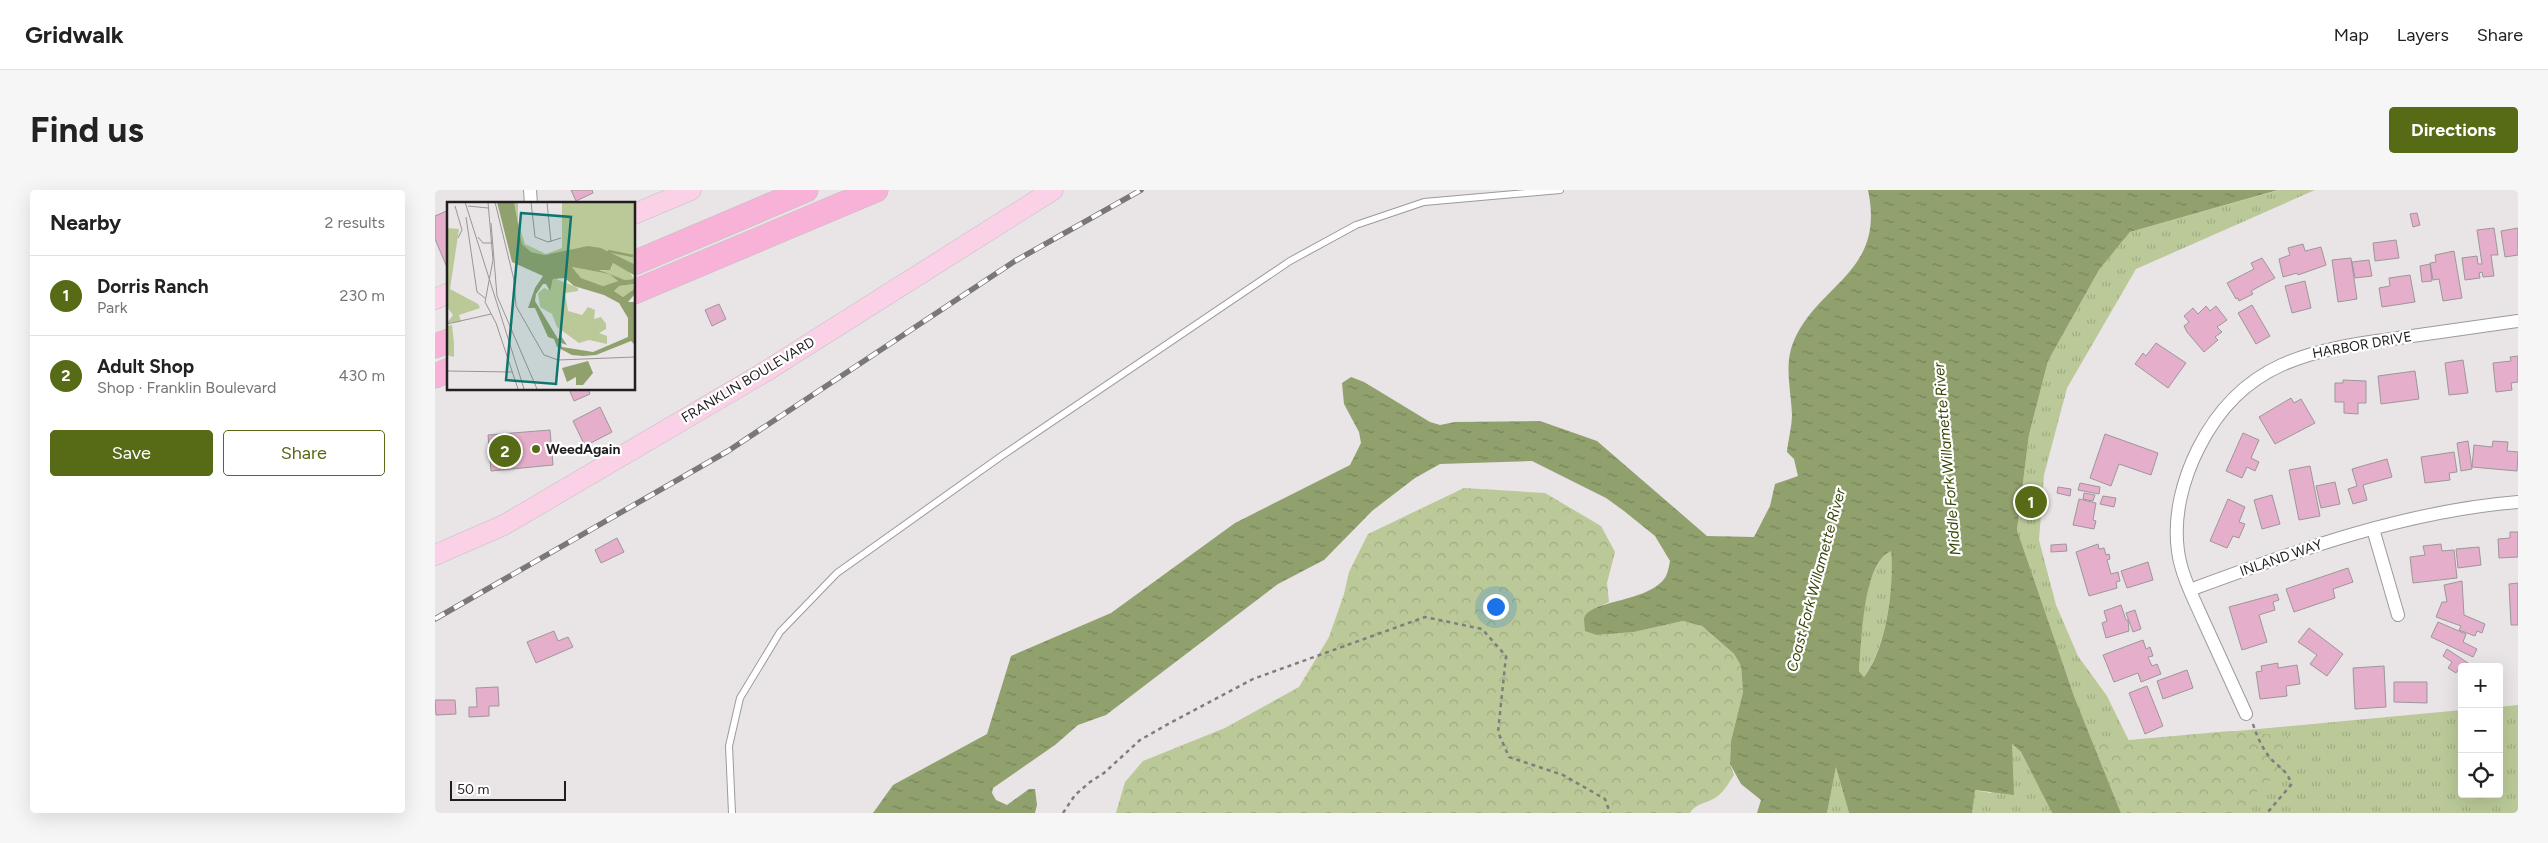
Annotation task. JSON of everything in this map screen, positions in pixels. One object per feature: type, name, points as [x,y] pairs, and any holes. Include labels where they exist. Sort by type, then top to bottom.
[{"type":"highway","points":[[635,263],[806,190]]},
{"type":"highway","points":[[635,292],[876,190]]},
{"type":"highway","points":[[435,346],[447,342]]},
{"type":"highway","points":[[435,376],[447,371]]},
{"type":"main road","points":[[635,214],[691,190]]},
{"type":"main road","name":"FRANKLIN BOULEVARD","points":[[435,555],[504,526],[763,373],[1053,190]]},
{"type":"main road","points":[[435,299],[447,294]]},
{"type":"street","name":"HARBOR DRIVE","points":[[2246,714],[2190,590],[2178,551],[2179,506],[2189,465],[2209,426],[2238,394],[2269,370],[2306,354],[2343,346],[2518,321]]},
{"type":"street","name":"INLAND WAY","points":[[2190,590],[2287,554],[2373,529],[2454,511],[2518,502]]},
{"type":"street","points":[[2373,529],[2397,615]]},
{"type":"lane","points":[[732,813],[729,746],[740,698],[780,632],[837,573],[1000,457],[1290,260],[1356,225],[1424,202],[1561,190]]},
{"type":"path","points":[[1063,813],[1075,796],[1090,782],[1104,773],[1141,740],[1170,723],[1253,679],[1425,617],[1482,629],[1506,656],[1499,732],[1509,757],[1563,775],[1605,799],[1610,813]]},
{"type":"path","points":[[2246,714],[2252,722],[2262,744],[2273,760],[2287,772],[2290,780],[2291,786],[2267,813]]},
{"type":"green space","points":[[2279,190],[2315,190],[2136,269],[2067,388],[2044,475],[2039,540],[2056,605],[2078,656],[2107,696],[2129,741],[2458,710],[2458,798],[2503,798],[2503,707],[2518,705],[2518,813],[2121,813],[2074,696],[2017,530],[2029,435],[2048,361],[2099,270],[2130,232]]},
{"type":"green space","points":[[1464,488],[1545,493],[1601,526],[1615,552],[1607,583],[1609,602],[1590,611],[1597,635],[1634,632],[1683,621],[1702,626],[1734,654],[1741,666],[1743,692],[1731,741],[1730,764],[1734,775],[1720,794],[1697,806],[1690,813],[1116,813],[1125,782],[1143,761],[1225,728],[1299,687],[1329,637],[1344,594],[1349,572],[1368,534]]},
{"type":"green space","points":[[1891,550],[1890,598],[1887,616],[1878,649],[1864,677],[1859,671],[1868,588],[1881,560]]},
{"type":"green space","points":[[2230,731],[2288,736],[2291,771],[2264,783],[2244,808],[2246,813],[2121,813],[2095,743]]},
{"type":"green space","points":[[2012,744],[2021,752],[2052,813],[1972,813],[1974,790],[1991,793]]},
{"type":"green space","points":[[1836,766],[1849,813],[1827,813]]},
{"type":"water","points":[[1868,190],[2278,190],[2130,232],[2099,270],[2048,361],[2029,435],[2017,530],[2074,696],[2121,813],[2052,813],[2021,752],[2012,744],[2014,795],[1975,790],[1972,813],[1849,813],[1836,767],[1827,813],[1757,813],[1761,800],[1741,784],[1730,764],[1731,741],[1743,692],[1741,666],[1734,654],[1702,626],[1683,621],[1634,632],[1597,635],[1585,631],[1584,619],[1588,613],[1596,608],[1635,596],[1658,585],[1666,576],[1670,561],[1655,536],[1624,511],[1606,498],[1532,461],[1440,464],[1415,478],[1372,511],[1324,560],[1278,584],[1106,715],[1078,725],[1055,745],[993,788],[992,793],[996,800],[1007,805],[1029,789],[1035,789],[1037,805],[1035,813],[873,813],[893,785],[987,734],[1011,656],[1111,613],[1235,523],[1350,465],[1361,443],[1359,432],[1344,404],[1342,383],[1351,377],[1364,382],[1430,422],[1440,425],[1455,422],[1540,421],[1597,441],[1707,536],[1754,537],[1770,506],[1775,484],[1798,476],[1794,459],[1787,452],[1792,414],[1789,360],[1793,343],[1804,323],[1817,306],[1859,260],[1867,241],[1871,218]],"holes":[[[1891,551],[1890,599],[1883,634],[1872,665],[1864,677],[1859,671],[1865,605],[1869,587],[1874,571],[1881,559]]]},
{"type":"building","points":[[571,190],[592,190],[593,193],[576,201]]},
{"type":"building","points":[[447,211],[447,267],[435,239],[435,216]]},
{"type":"building","points":[[2417,213],[2420,225],[2413,227],[2410,214]]},
{"type":"building","points":[[2494,228],[2498,255],[2491,255],[2494,276],[2483,277],[2482,272],[2479,273],[2480,278],[2465,280],[2462,258],[2477,256],[2478,264],[2482,264],[2477,230]]},
{"type":"building","points":[[2518,228],[2518,255],[2505,257],[2501,231]]},
{"type":"building","points":[[2396,240],[2399,258],[2375,261],[2373,243]]},
{"type":"building","points":[[2303,244],[2305,251],[2321,247],[2326,265],[2298,275],[2297,273],[2283,277],[2279,259],[2290,255],[2288,248]]},
{"type":"building","points":[[2454,251],[2462,298],[2443,301],[2439,279],[2433,280],[2430,263],[2436,262],[2435,255]]},
{"type":"building","points":[[2262,258],[2275,278],[2251,291],[2253,294],[2239,301],[2227,283],[2254,269],[2251,263]]},
{"type":"building","points":[[2351,258],[2357,299],[2338,302],[2332,260]]},
{"type":"building","points":[[2369,260],[2372,276],[2355,278],[2352,262]]},
{"type":"building","points":[[2430,264],[2432,281],[2422,282],[2420,266]]},
{"type":"building","points":[[2410,275],[2415,302],[2382,307],[2379,288],[2390,286],[2389,278]]},
{"type":"building","points":[[2305,281],[2311,308],[2292,313],[2285,286]]},
{"type":"building","points":[[719,304],[726,319],[712,326],[705,310]]},
{"type":"building","points":[[2252,305],[2270,336],[2256,344],[2238,313]]},
{"type":"building","points":[[2206,306],[2210,311],[2216,306],[2227,320],[2217,327],[2222,332],[2215,337],[2218,340],[2204,352],[2187,332],[2184,326],[2189,322],[2184,316],[2193,308],[2198,314]]},
{"type":"building","points":[[2156,343],[2186,363],[2168,388],[2135,364],[2143,353],[2146,356]]},
{"type":"building","points":[[2518,356],[2518,382],[2511,383],[2512,390],[2496,392],[2493,363],[2511,361],[2510,357]]},
{"type":"building","points":[[2463,360],[2468,393],[2449,395],[2445,363]]},
{"type":"building","points":[[2415,371],[2419,399],[2381,404],[2378,376]]},
{"type":"building","points":[[2343,380],[2366,381],[2366,403],[2358,403],[2358,414],[2344,413],[2344,402],[2335,402],[2335,383],[2343,383]]},
{"type":"building","points":[[569,390],[588,390],[590,394],[574,401]]},
{"type":"building","points":[[2291,398],[2294,403],[2301,399],[2315,423],[2275,444],[2259,417]]},
{"type":"building","points":[[600,407],[612,432],[585,446],[573,421]]},
{"type":"building","points":[[550,430],[553,465],[491,471],[488,435]]},
{"type":"building","points":[[2243,433],[2259,440],[2251,458],[2259,462],[2255,471],[2247,467],[2242,478],[2226,471]]},
{"type":"building","points":[[2105,434],[2158,453],[2151,475],[2119,464],[2111,486],[2090,478]]},
{"type":"building","points":[[2468,441],[2472,469],[2461,471],[2457,443]]},
{"type":"building","points":[[2493,441],[2508,442],[2507,451],[2518,452],[2517,471],[2472,467],[2474,445],[2492,447]]},
{"type":"building","points":[[2454,452],[2457,472],[2449,473],[2450,480],[2425,483],[2421,457]]},
{"type":"building","points":[[2387,459],[2392,477],[2363,485],[2367,500],[2353,504],[2348,489],[2357,486],[2352,469]]},
{"type":"building","points":[[2310,466],[2320,516],[2299,520],[2289,470]]},
{"type":"building","points":[[2335,482],[2340,504],[2321,508],[2316,486]]},
{"type":"building","points":[[2080,483],[2100,487],[2099,494],[2078,490]]},
{"type":"building","points":[[2058,487],[2071,489],[2070,496],[2057,493]]},
{"type":"building","points":[[2084,493],[2095,495],[2093,501],[2083,499]]},
{"type":"building","points":[[2272,495],[2280,524],[2262,529],[2254,500]]},
{"type":"building","points":[[2103,496],[2116,498],[2114,507],[2100,504]]},
{"type":"building","points":[[2079,499],[2096,503],[2093,520],[2096,521],[2094,529],[2073,525]]},
{"type":"building","points":[[2228,499],[2245,507],[2239,522],[2245,524],[2239,538],[2233,536],[2227,548],[2210,541]]},
{"type":"building","points":[[2510,532],[2518,532],[2518,557],[2499,558],[2498,539],[2510,538]]},
{"type":"building","points":[[617,538],[624,552],[601,563],[595,550]]},
{"type":"building","points":[[2066,544],[2067,551],[2051,552],[2051,545]]},
{"type":"building","points":[[2098,544],[2099,549],[2104,548],[2106,555],[2109,554],[2110,559],[2107,560],[2111,574],[2118,572],[2120,581],[2116,582],[2117,588],[2089,596],[2076,552]]},
{"type":"building","points":[[2441,544],[2442,551],[2454,550],[2457,578],[2413,583],[2410,557],[2425,555],[2423,546]]},
{"type":"building","points":[[2479,547],[2481,565],[2458,568],[2456,549]]},
{"type":"building","points":[[2148,562],[2153,580],[2127,588],[2121,571]]},
{"type":"building","points":[[2348,568],[2353,582],[2333,589],[2335,598],[2294,612],[2286,589]]},
{"type":"building","points":[[2462,581],[2464,615],[2485,624],[2482,633],[2477,631],[2475,636],[2459,630],[2461,626],[2436,617],[2442,602],[2447,602],[2444,585]]},
{"type":"building","points":[[2518,583],[2518,625],[2511,625],[2509,584]]},
{"type":"building","points":[[2277,594],[2279,600],[2273,602],[2275,610],[2259,615],[2267,642],[2242,650],[2229,607]]},
{"type":"building","points":[[2121,605],[2126,620],[2128,620],[2129,631],[2106,638],[2102,623],[2107,621],[2104,611]]},
{"type":"building","points":[[2135,610],[2141,629],[2133,632],[2126,613]]},
{"type":"building","points":[[2438,622],[2466,634],[2463,642],[2477,649],[2473,657],[2431,637]]},
{"type":"building","points":[[2309,628],[2343,654],[2327,676],[2310,664],[2317,655],[2298,642]]},
{"type":"building","points":[[554,631],[558,641],[568,637],[573,647],[536,663],[527,642]]},
{"type":"building","points":[[2143,640],[2146,649],[2150,647],[2153,656],[2148,657],[2152,666],[2157,664],[2161,674],[2141,682],[2138,673],[2114,682],[2103,655]]},
{"type":"building","points":[[2447,649],[2468,663],[2458,663],[2456,673],[2448,668],[2452,662],[2443,656]]},
{"type":"building","points":[[2278,663],[2278,668],[2297,665],[2300,684],[2286,686],[2287,696],[2260,699],[2256,672],[2262,671],[2261,666]]},
{"type":"building","points":[[2384,666],[2386,707],[2355,709],[2353,668]]},
{"type":"building","points":[[2187,670],[2193,688],[2163,699],[2157,681]]},
{"type":"building","points":[[2394,682],[2427,682],[2427,703],[2394,702]]},
{"type":"building","points":[[2147,686],[2163,726],[2145,734],[2129,693]]},
{"type":"building","points":[[498,687],[499,706],[489,706],[489,716],[469,717],[469,707],[477,707],[476,688]]},
{"type":"building","points":[[435,700],[455,700],[456,714],[436,715]]},
{"type":"railway","points":[[435,619],[728,451],[1015,261],[1141,190]]},
{"type":"place","name":"WeedAgain","points":[[536,449]]},
{"type":"place","name":"Adult Shop","points":[[505,451]]},
{"type":"place","name":"Dorris Ranch","points":[[2031,502]]},
{"type":"water label","name":"Middle Fork Willamette River","points":[[1947,459]]},
{"type":"water label","name":"Coast Fork Willamette River","points":[[1816,580]]}]
